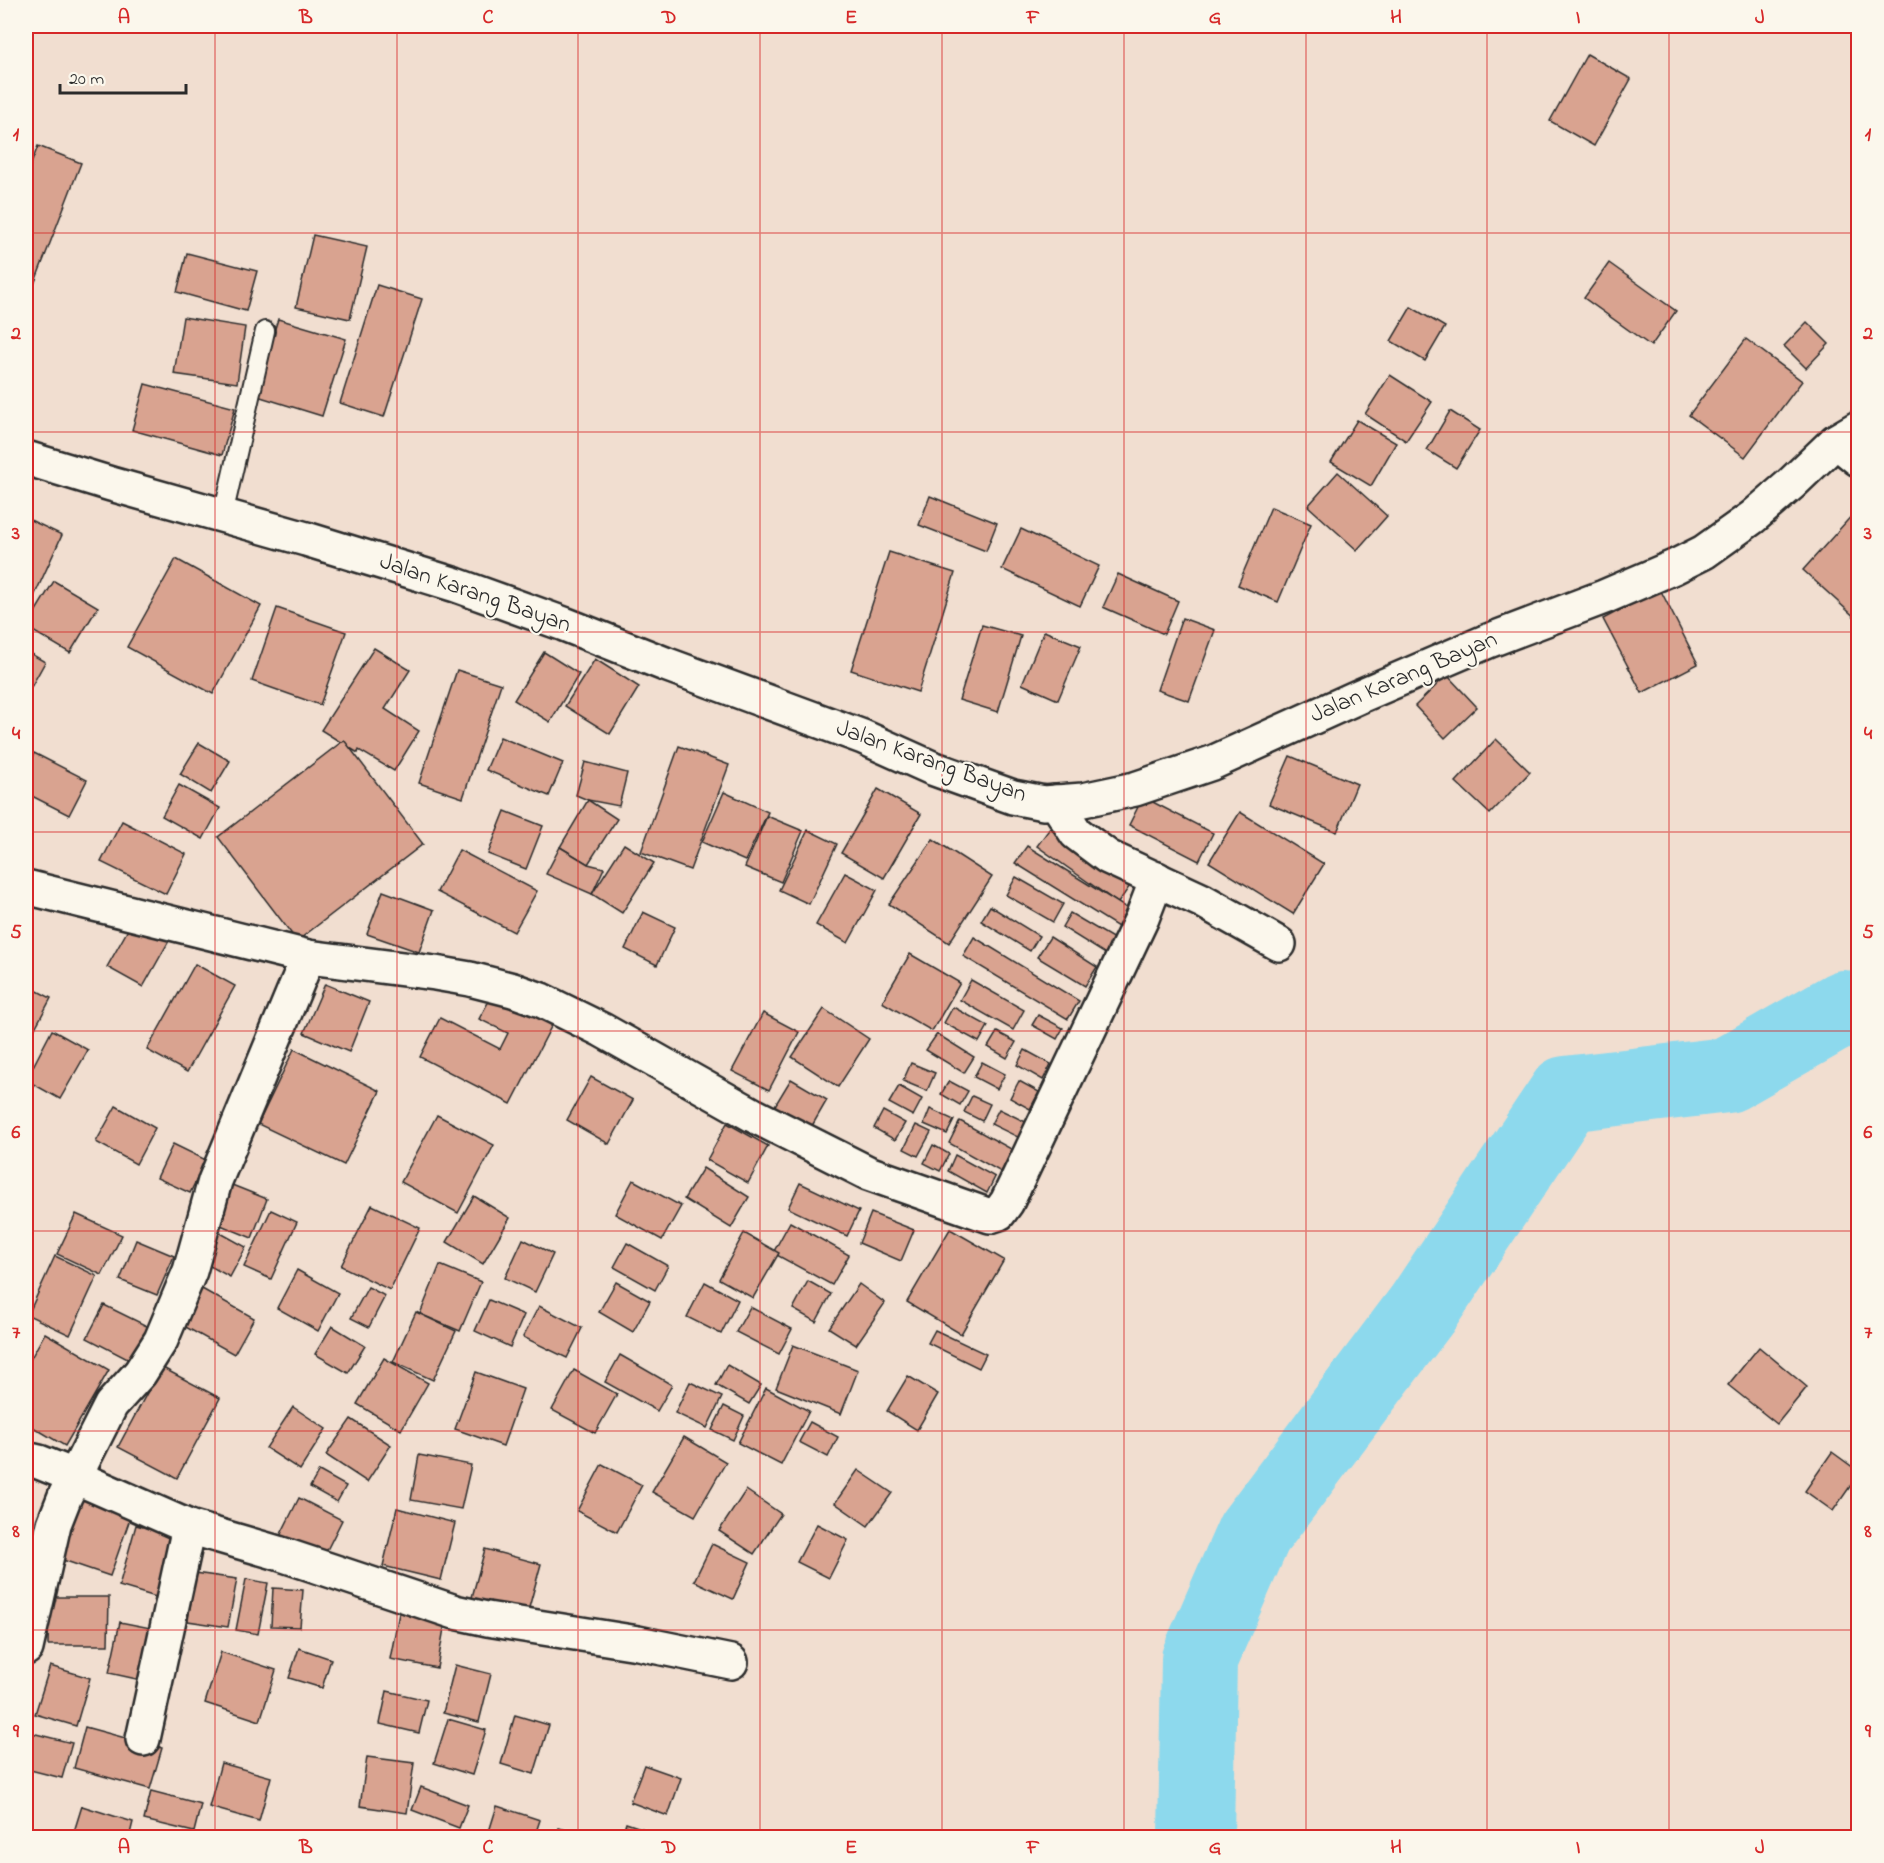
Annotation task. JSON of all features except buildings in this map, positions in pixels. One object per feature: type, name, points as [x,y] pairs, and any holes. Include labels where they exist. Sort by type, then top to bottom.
[{"type":"street","name":"Jalan Karang Bayan","points":[[26,458],[456,585],[863,737],[932,768],[1013,797],[1056,802],[1106,796],[1135,789],[1212,764],[1488,641],[1604,597],[1674,567],[1704,552],[1753,517],[1791,484],[1851,443]]},
{"type":"street","points":[[1056,802],[1076,833],[1108,857],[1203,901],[1279,944]]},
{"type":"street","points":[[26,888],[308,957],[470,979],[541,1000],[602,1030],[753,1115],[868,1173],[990,1216],[999,1213],[1007,1202],[1142,918],[1157,879]]},
{"type":"street","points":[[26,1648],[54,1524],[74,1477],[111,1404],[140,1373],[161,1340],[190,1271],[215,1181],[308,957]]},
{"type":"street","points":[[26,1459],[39,1462],[189,1527],[278,1553],[455,1612],[638,1643],[731,1662]]},
{"type":"street","points":[[143,1738],[189,1527]]},
{"type":"lane","points":[[223,515],[266,331]]},
{"type":"waterway","points":[[1196,1838],[1199,1659],[1254,1533],[1423,1308],[1566,1094],[1727,1075],[1844,1008],[1858,1012]]}]
